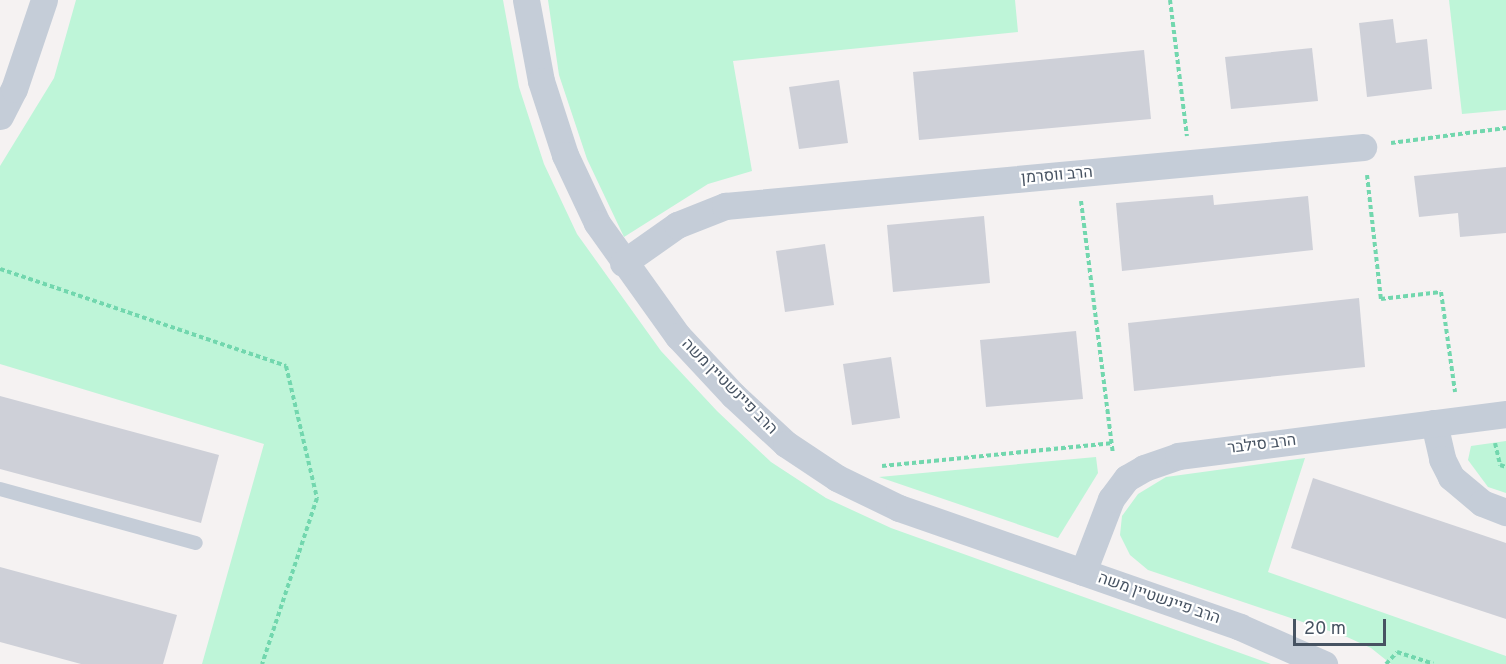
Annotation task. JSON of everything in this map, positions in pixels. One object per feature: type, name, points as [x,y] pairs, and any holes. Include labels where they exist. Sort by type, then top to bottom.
[{"type":"street","points":[[0,116],[14,89],[44,0]]},
{"type":"street","name":"הרב פיינשטיין משה","points":[[526,0],[541,81],[565,155],[597,223],[623,263],[678,336],[733,395],[786,444],[837,478],[899,508],[1240,627],[1324,664]]},
{"type":"street","name":"הרב ווסרמן","points":[[623,263],[677,225],[725,206],[1364,147]]},
{"type":"street","name":"הרב סילבר","points":[[1083,572],[1098,526],[1118,490],[1127,478],[1144,468],[1178,456],[1506,414]]},
{"type":"street","points":[[1447,422],[1442,459],[1451,477],[1482,503],[1506,512]]},
{"type":"lane","points":[[0,489],[196,543]]},
{"type":"path","points":[[1170,0],[1191,163]]},
{"type":"path","points":[[1447,422],[1441,292],[1381,298],[1364,147],[1506,128]]},
{"type":"path","points":[[1077,174],[1118,490]]},
{"type":"path","points":[[0,269],[286,366],[317,498],[262,664]]},
{"type":"path","points":[[837,478],[858,469],[1112,443]]},
{"type":"path","points":[[1386,664],[1397,652],[1429,663]]},
{"type":"green space","points":[[76,0],[503,0],[519,87],[544,164],[577,234],[661,351],[717,411],[771,462],[826,498],[891,528],[1271,664],[202,664],[264,444],[0,364],[0,166],[54,78]]},
{"type":"green space","points":[[548,0],[1015,0],[1018,32],[733,61],[752,171],[708,184],[624,237],[587,159],[559,75]]},
{"type":"green space","points":[[1449,0],[1506,0],[1506,110],[1462,114]]},
{"type":"green space","points":[[1506,441],[1506,493],[1488,487],[1468,460],[1471,446]]},
{"type":"green space","points":[[1096,457],[1098,473],[1058,538],[879,477]]},
{"type":"green space","points":[[1305,458],[1268,572],[1506,656],[1506,664],[1391,664],[1371,648],[1347,637],[1148,570],[1130,555],[1120,535],[1122,516],[1138,494],[1166,477]]},
{"type":"building","points":[[1393,19],[1396,43],[1427,39],[1432,89],[1367,97],[1359,23]]},
{"type":"building","points":[[1312,48],[1318,101],[1231,109],[1225,57]]},
{"type":"building","points":[[1144,50],[1151,119],[919,140],[913,72]]},
{"type":"building","points":[[839,80],[848,143],[799,149],[789,87]]},
{"type":"building","points":[[1506,167],[1506,233],[1460,237],[1458,213],[1419,217],[1414,176]]},
{"type":"building","points":[[1213,195],[1214,205],[1308,196],[1313,250],[1122,271],[1116,203]]},
{"type":"building","points":[[984,216],[990,283],[893,292],[887,225]]},
{"type":"building","points":[[825,244],[834,305],[785,312],[776,251]]},
{"type":"building","points":[[1359,298],[1365,367],[1134,391],[1128,323]]},
{"type":"building","points":[[1076,331],[1083,399],[986,407],[980,340]]},
{"type":"building","points":[[891,357],[900,418],[852,425],[843,364]]},
{"type":"building","points":[[0,396],[219,455],[201,523],[0,469]]},
{"type":"building","points":[[1313,478],[1506,543],[1506,619],[1291,548]]},
{"type":"building","points":[[0,567],[177,615],[163,664],[81,664],[0,642]]}]
